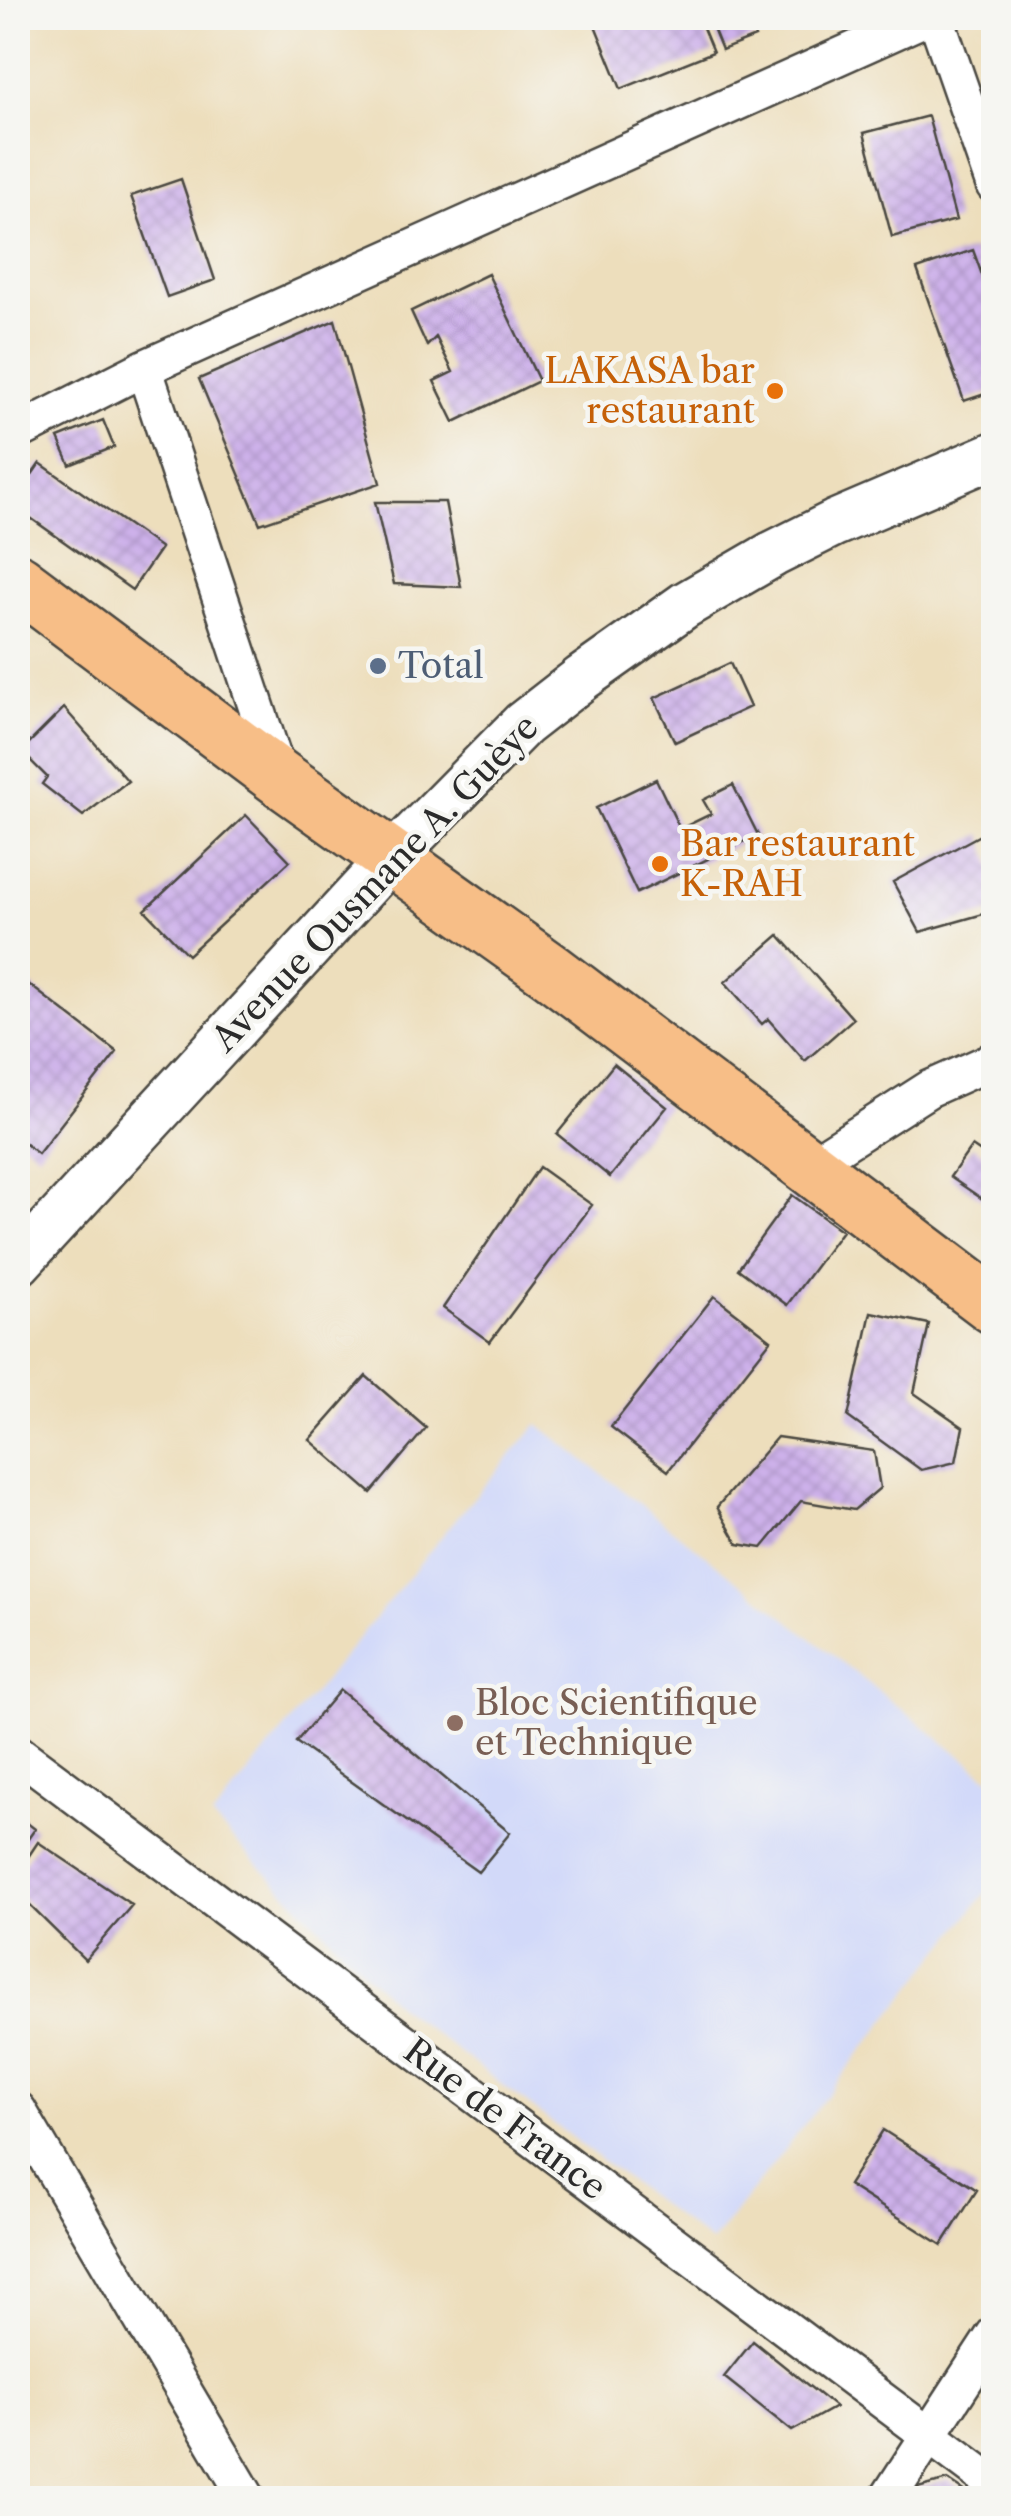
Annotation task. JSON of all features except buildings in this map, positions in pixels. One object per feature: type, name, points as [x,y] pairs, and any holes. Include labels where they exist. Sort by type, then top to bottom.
[{"type":"main road","points":[[18,582],[281,778],[552,972],[994,1306]]},
{"type":"street","points":[[18,432],[144,368],[925,18]]},
{"type":"street","points":[[936,18],[994,186]]},
{"type":"street","points":[[144,368],[281,778]]},
{"type":"street","name":"Avenue Ousmane A. Guèye","points":[[18,1264],[392,857],[522,724],[686,605],[773,554],[994,454]]},
{"type":"street","points":[[807,1167],[929,1088],[994,1060]]},
{"type":"street","name":"Rue de France","points":[[18,1753],[994,2484]]},
{"type":"street","points":[[18,2110],[247,2498]]},
{"type":"street","points":[[888,2498],[994,2335]]},
{"type":"shaded area","points":[[538,1424],[993,1781],[993,1884],[711,2243],[398,2006],[212,1818]]},
{"type":"place","name":"LAKASA bar restaurant","points":[[775,391]]},
{"type":"place","name":"Total","points":[[378,666]]},
{"type":"place","name":"Bar restaurant K-RAH","points":[[660,864]]},
{"type":"place","name":"Bloc Scientifique et Technique","points":[[455,1723]]}]
